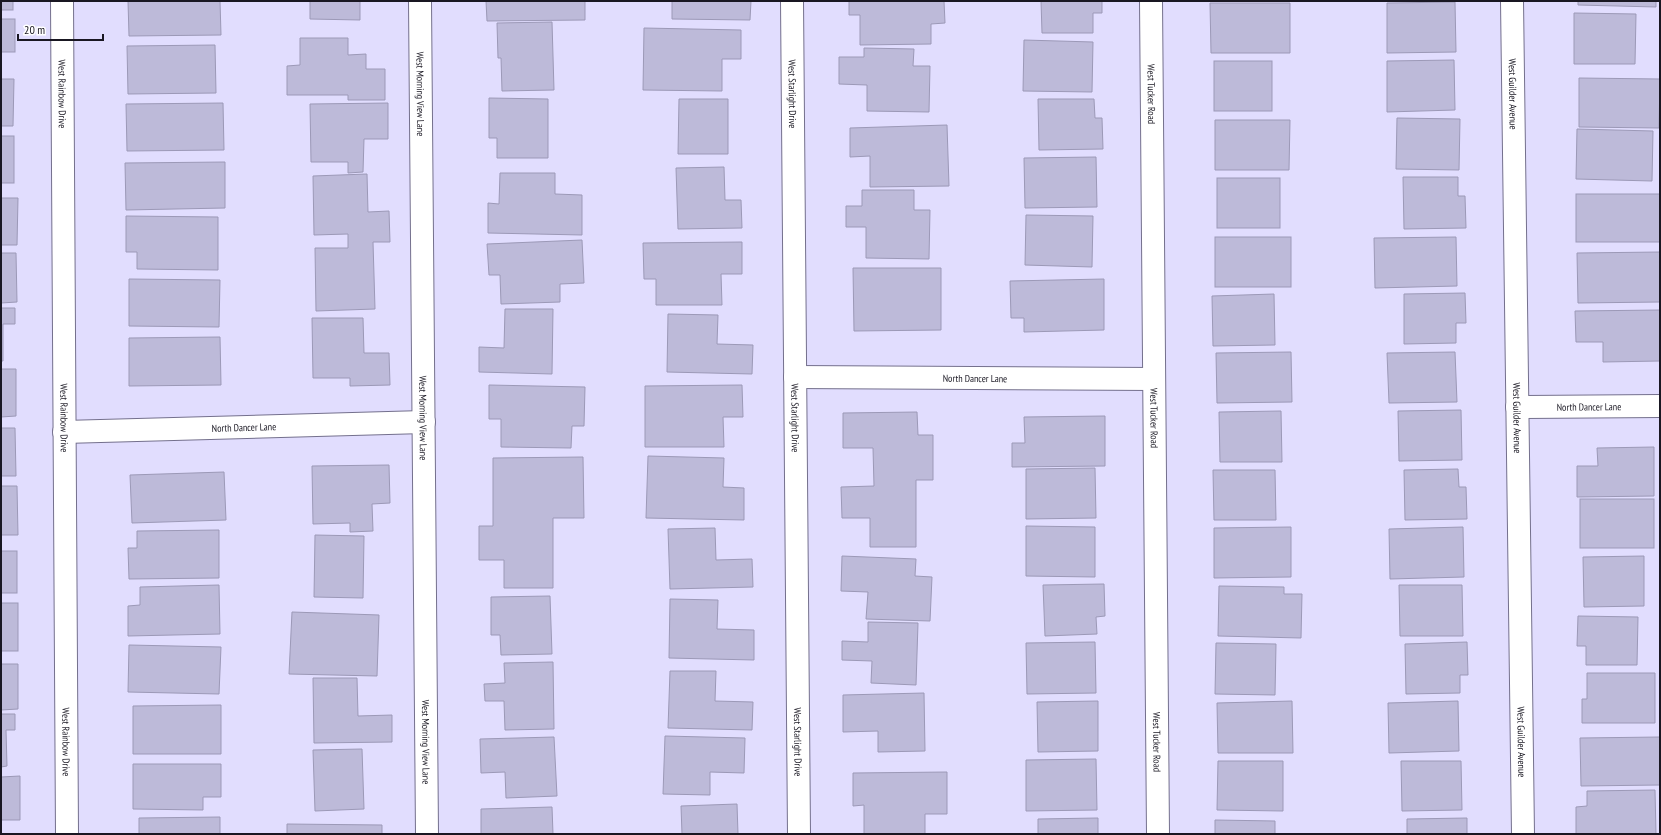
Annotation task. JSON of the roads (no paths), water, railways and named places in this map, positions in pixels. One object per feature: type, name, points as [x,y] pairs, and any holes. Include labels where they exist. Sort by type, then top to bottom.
[{"type":"street","name":"West Rainbow Drive","points":[[62,1],[67,834]]},
{"type":"street","name":"West Morning View Lane","points":[[420,1],[427,834]]},
{"type":"street","name":"West Starlight Drive","points":[[792,1],[799,834]]},
{"type":"street","name":"West Tucker Road","points":[[1151,1],[1158,834]]},
{"type":"street","name":"West Guilder Avenue","points":[[1512,1],[1523,834]]},
{"type":"street","name":"North Dancer Lane","points":[[795,377],[1154,379]]},
{"type":"street","name":"North Dancer Lane","points":[[1517,407],[1660,406]]},
{"type":"street","name":"North Dancer Lane","points":[[64,432],[424,422]]}]
